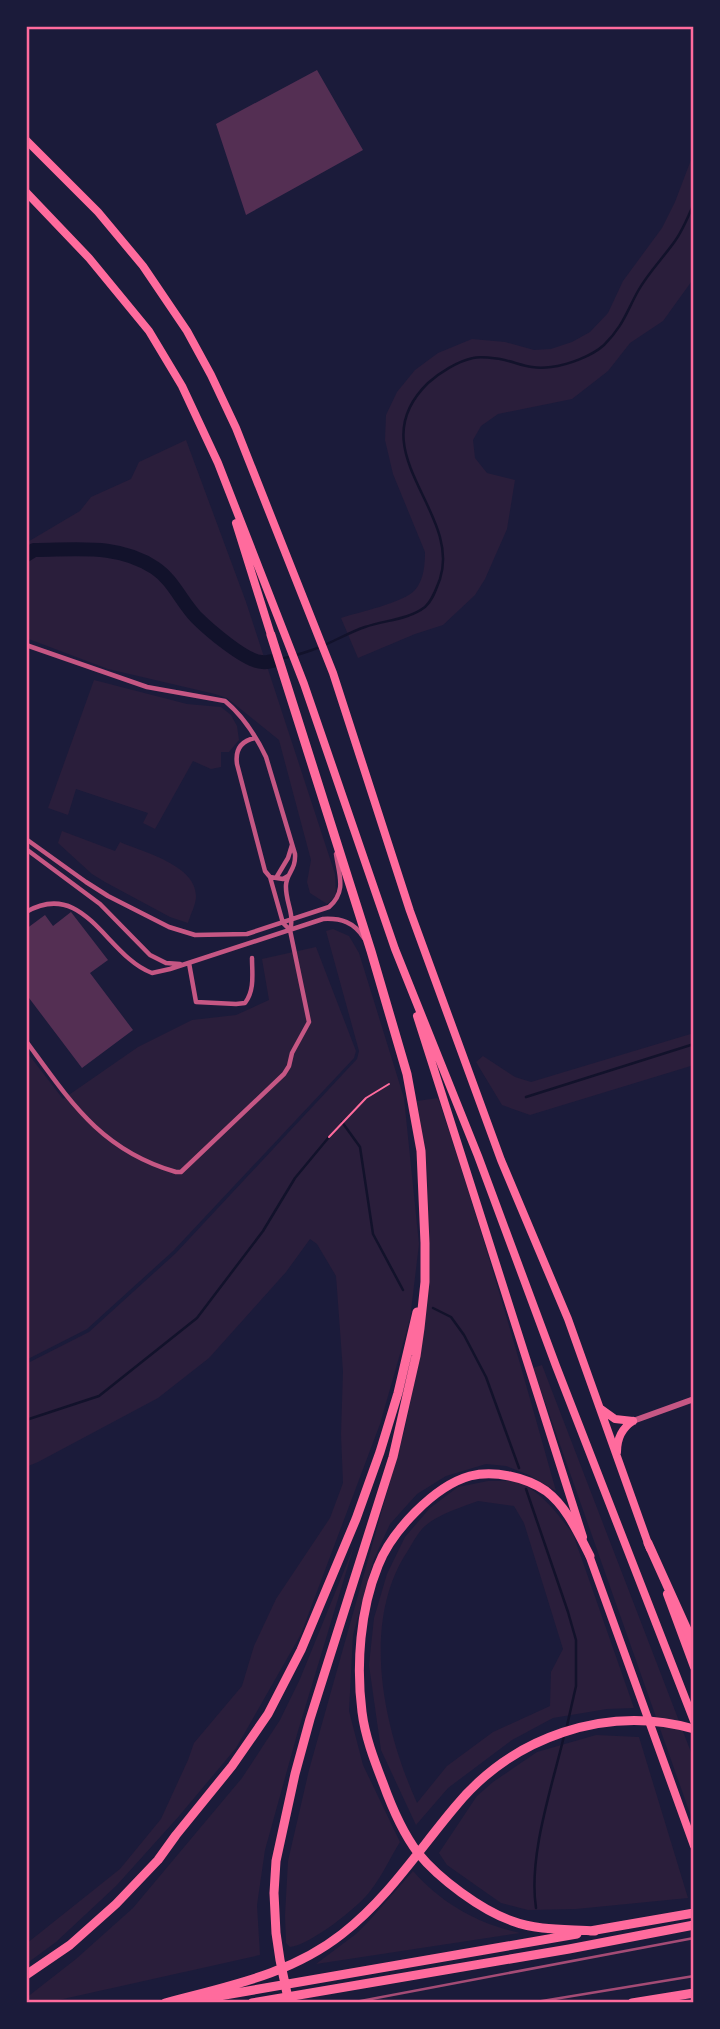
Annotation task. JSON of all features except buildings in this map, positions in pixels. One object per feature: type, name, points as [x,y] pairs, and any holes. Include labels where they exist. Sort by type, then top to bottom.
[{"type":"highway","points":[[26,140],[98,212],[143,266],[187,331],[236,428],[333,673],[415,924],[501,1160],[568,1319],[694,1667]]},
{"type":"highway","points":[[26,192],[89,258],[149,331],[182,386],[218,463],[304,684],[395,949],[590,1556],[694,1846]]},
{"type":"highway","points":[[218,463],[372,951],[407,1074],[417,1122],[424,1192],[424,1283],[416,1356],[393,1457],[298,1763],[276,1861],[274,1893],[280,1960],[289,2003]]},
{"type":"highway","points":[[395,949],[478,1156],[556,1366],[694,1721]]},
{"type":"highway","points":[[26,1975],[70,1945],[116,1904],[158,1860],[232,1766],[268,1714],[301,1650],[356,1519],[398,1393],[424,1283]]},
{"type":"highway","points":[[598,1407],[615,1419],[633,1421]]},
{"type":"highway","points":[[617,1455],[620,1436],[626,1425],[633,1421]]},
{"type":"highway","points":[[590,1556],[560,1504],[535,1484],[507,1475],[490,1474],[457,1481],[434,1496],[408,1520],[384,1552],[373,1580],[363,1623],[359,1678],[362,1713],[374,1760],[398,1820],[427,1863],[470,1898],[513,1922],[536,1928],[595,1931]]},
{"type":"highway","points":[[648,1543],[694,1645]]},
{"type":"highway","points":[[165,2003],[271,1974],[308,1956],[342,1934],[382,1899],[474,1786],[523,1749],[568,1730],[598,1723],[662,1723],[694,1729]]},
{"type":"highway","points":[[182,2003],[694,1913]]},
{"type":"highway","points":[[252,2003],[694,1925]]},
{"type":"highway","points":[[632,2003],[694,1993]]},
{"type":"street","points":[[26,645],[147,687],[225,701],[235,709],[266,757],[293,844],[296,864],[286,886],[293,920],[290,930],[309,1022],[284,1074],[181,1172],[147,1163],[90,1124],[26,1041]]},
{"type":"street","points":[[255,738],[239,746],[236,755],[261,862],[265,871],[273,877],[283,879],[289,875]]},
{"type":"street","points":[[26,839],[86,882],[126,906],[180,931],[205,936],[247,934],[329,907],[341,893],[334,835]]},
{"type":"street","points":[[290,930],[284,923],[272,886],[273,877],[288,858],[293,844]]},
{"type":"street","points":[[26,849],[100,904],[150,955],[166,963],[188,963]]},
{"type":"street","points":[[26,912],[54,902],[68,905],[82,913],[144,970],[152,973],[323,919],[342,920],[356,927],[372,951]]},
{"type":"street","points":[[188,963],[196,1002],[236,1004],[244,1003],[252,989],[252,958]]},
{"type":"street","points":[[633,1421],[694,1399]]},
{"type":"path","points":[[329,1137],[366,1098],[389,1084]]},
{"type":"shaded area","points":[[694,152],[694,278],[663,321],[630,343],[608,371],[572,399],[498,414],[481,426],[473,440],[475,458],[487,473],[515,480],[507,529],[485,579],[475,595],[443,625],[358,658],[341,618],[409,595],[418,586],[424,567],[425,552],[393,474],[385,440],[386,415],[397,392],[415,370],[438,353],[472,339],[505,342],[534,350],[551,349],[590,332],[608,313],[623,281],[662,228]]},
{"type":"shaded area","points":[[186,440],[246,602],[335,874],[336,896],[327,904],[310,893],[307,882],[311,860],[279,740],[227,698],[108,669],[26,638],[26,543],[80,511],[91,497],[131,479],[139,462]]},
{"type":"shaded area","points":[[94,680],[187,704],[221,707],[231,715],[237,726],[239,740],[229,752],[221,752],[221,767],[211,769],[193,761],[155,829],[143,823],[148,813],[76,789],[68,815],[48,808]]},
{"type":"shaded area","points":[[62,831],[115,851],[120,842],[178,868],[194,885],[196,896],[188,923],[170,917],[92,874],[58,843]]},
{"type":"shaded area","points":[[333,929],[349,936],[359,953],[404,1098],[419,1244],[410,1319],[380,1424],[301,1634],[236,1748],[116,1886],[56,1942],[26,1964],[26,1944],[120,1869],[161,1819],[194,1743],[242,1686],[254,1646],[276,1599],[330,1518],[343,1483],[343,1371],[336,1276],[317,1244],[310,1239],[286,1272],[209,1358],[158,1398],[26,1467],[26,1364],[89,1332],[176,1253],[357,1059],[359,1051],[326,931]]},
{"type":"shaded area","points":[[316,947],[356,1051],[354,1058],[173,1251],[87,1329],[26,1360],[26,1051],[63,1099],[138,1047],[192,1020],[236,1015],[269,1000],[262,959]]},
{"type":"shaded area","points":[[694,1033],[694,1065],[530,1115],[502,1105],[476,1062],[483,1056],[515,1077],[531,1082]]},
{"type":"shaded area","points":[[438,1098],[485,1245],[556,1491],[529,1475],[506,1466],[486,1464],[446,1476],[417,1494],[390,1524],[374,1559],[353,1635],[349,1711],[363,1765],[400,1842],[375,1885],[356,1906],[321,1933],[290,1947],[286,1943],[285,1915],[288,1861],[309,1770],[405,1428],[421,1349],[429,1234],[427,1169],[417,1101]]},
{"type":"shaded area","points":[[542,1365],[694,1760],[694,1825],[533,1368]]},
{"type":"shaded area","points":[[488,1481],[521,1484],[538,1494],[561,1518],[573,1534],[634,1708],[607,1709],[553,1718],[512,1740],[448,1788],[416,1825],[381,1750],[369,1665],[374,1618],[387,1574],[405,1537],[430,1508],[458,1487]],"holes":[[[478,1501],[514,1506],[524,1523],[563,1649],[551,1672],[550,1706],[493,1732],[447,1766],[417,1803],[395,1743],[382,1677],[384,1611],[393,1580],[418,1535],[437,1518]]]},
{"type":"shaded area","points":[[354,1546],[265,1850],[257,1905],[260,1955],[45,2003],[26,2003],[26,1998],[76,1959],[133,1908],[242,1778],[280,1720],[300,1679]]},
{"type":"shaded area","points":[[596,1735],[639,1737],[688,1898],[576,1909],[528,1910],[501,1903],[447,1865],[439,1853],[477,1796],[493,1782],[537,1752]]},
{"type":"shaded area","points":[[413,1871],[436,1893],[461,1911],[520,1933],[316,1964],[356,1934]]},
{"type":"waterway","points":[[281,659],[319,648],[365,627],[411,615],[425,607],[432,598],[440,579],[443,554],[438,529],[407,457],[403,433],[409,408],[428,383],[449,368],[473,358],[500,359],[543,368],[572,362],[599,349],[616,332],[642,284],[678,237],[694,203]]},
{"type":"waterway","points":[[26,555],[34,550],[81,549],[111,551],[141,560],[161,573],[196,617],[228,644],[255,661],[273,661]]},
{"type":"waterway","points":[[526,1097],[694,1044]]},
{"type":"waterway","points":[[342,1122],[360,1147],[373,1234],[403,1290]]},
{"type":"waterway","points":[[26,1420],[99,1396],[197,1318],[263,1231],[295,1178],[329,1137]]},
{"type":"waterway","points":[[433,1308],[451,1317],[464,1335],[486,1377],[519,1468]]},
{"type":"waterway","points":[[526,1489],[576,1640],[576,1686],[566,1730]]},
{"type":"waterway","points":[[536,1908],[534,1888],[538,1844],[564,1736]]},
{"type":"railway","points":[[350,2003],[694,1938]]},
{"type":"railway","points":[[530,2003],[694,1976]]}]
